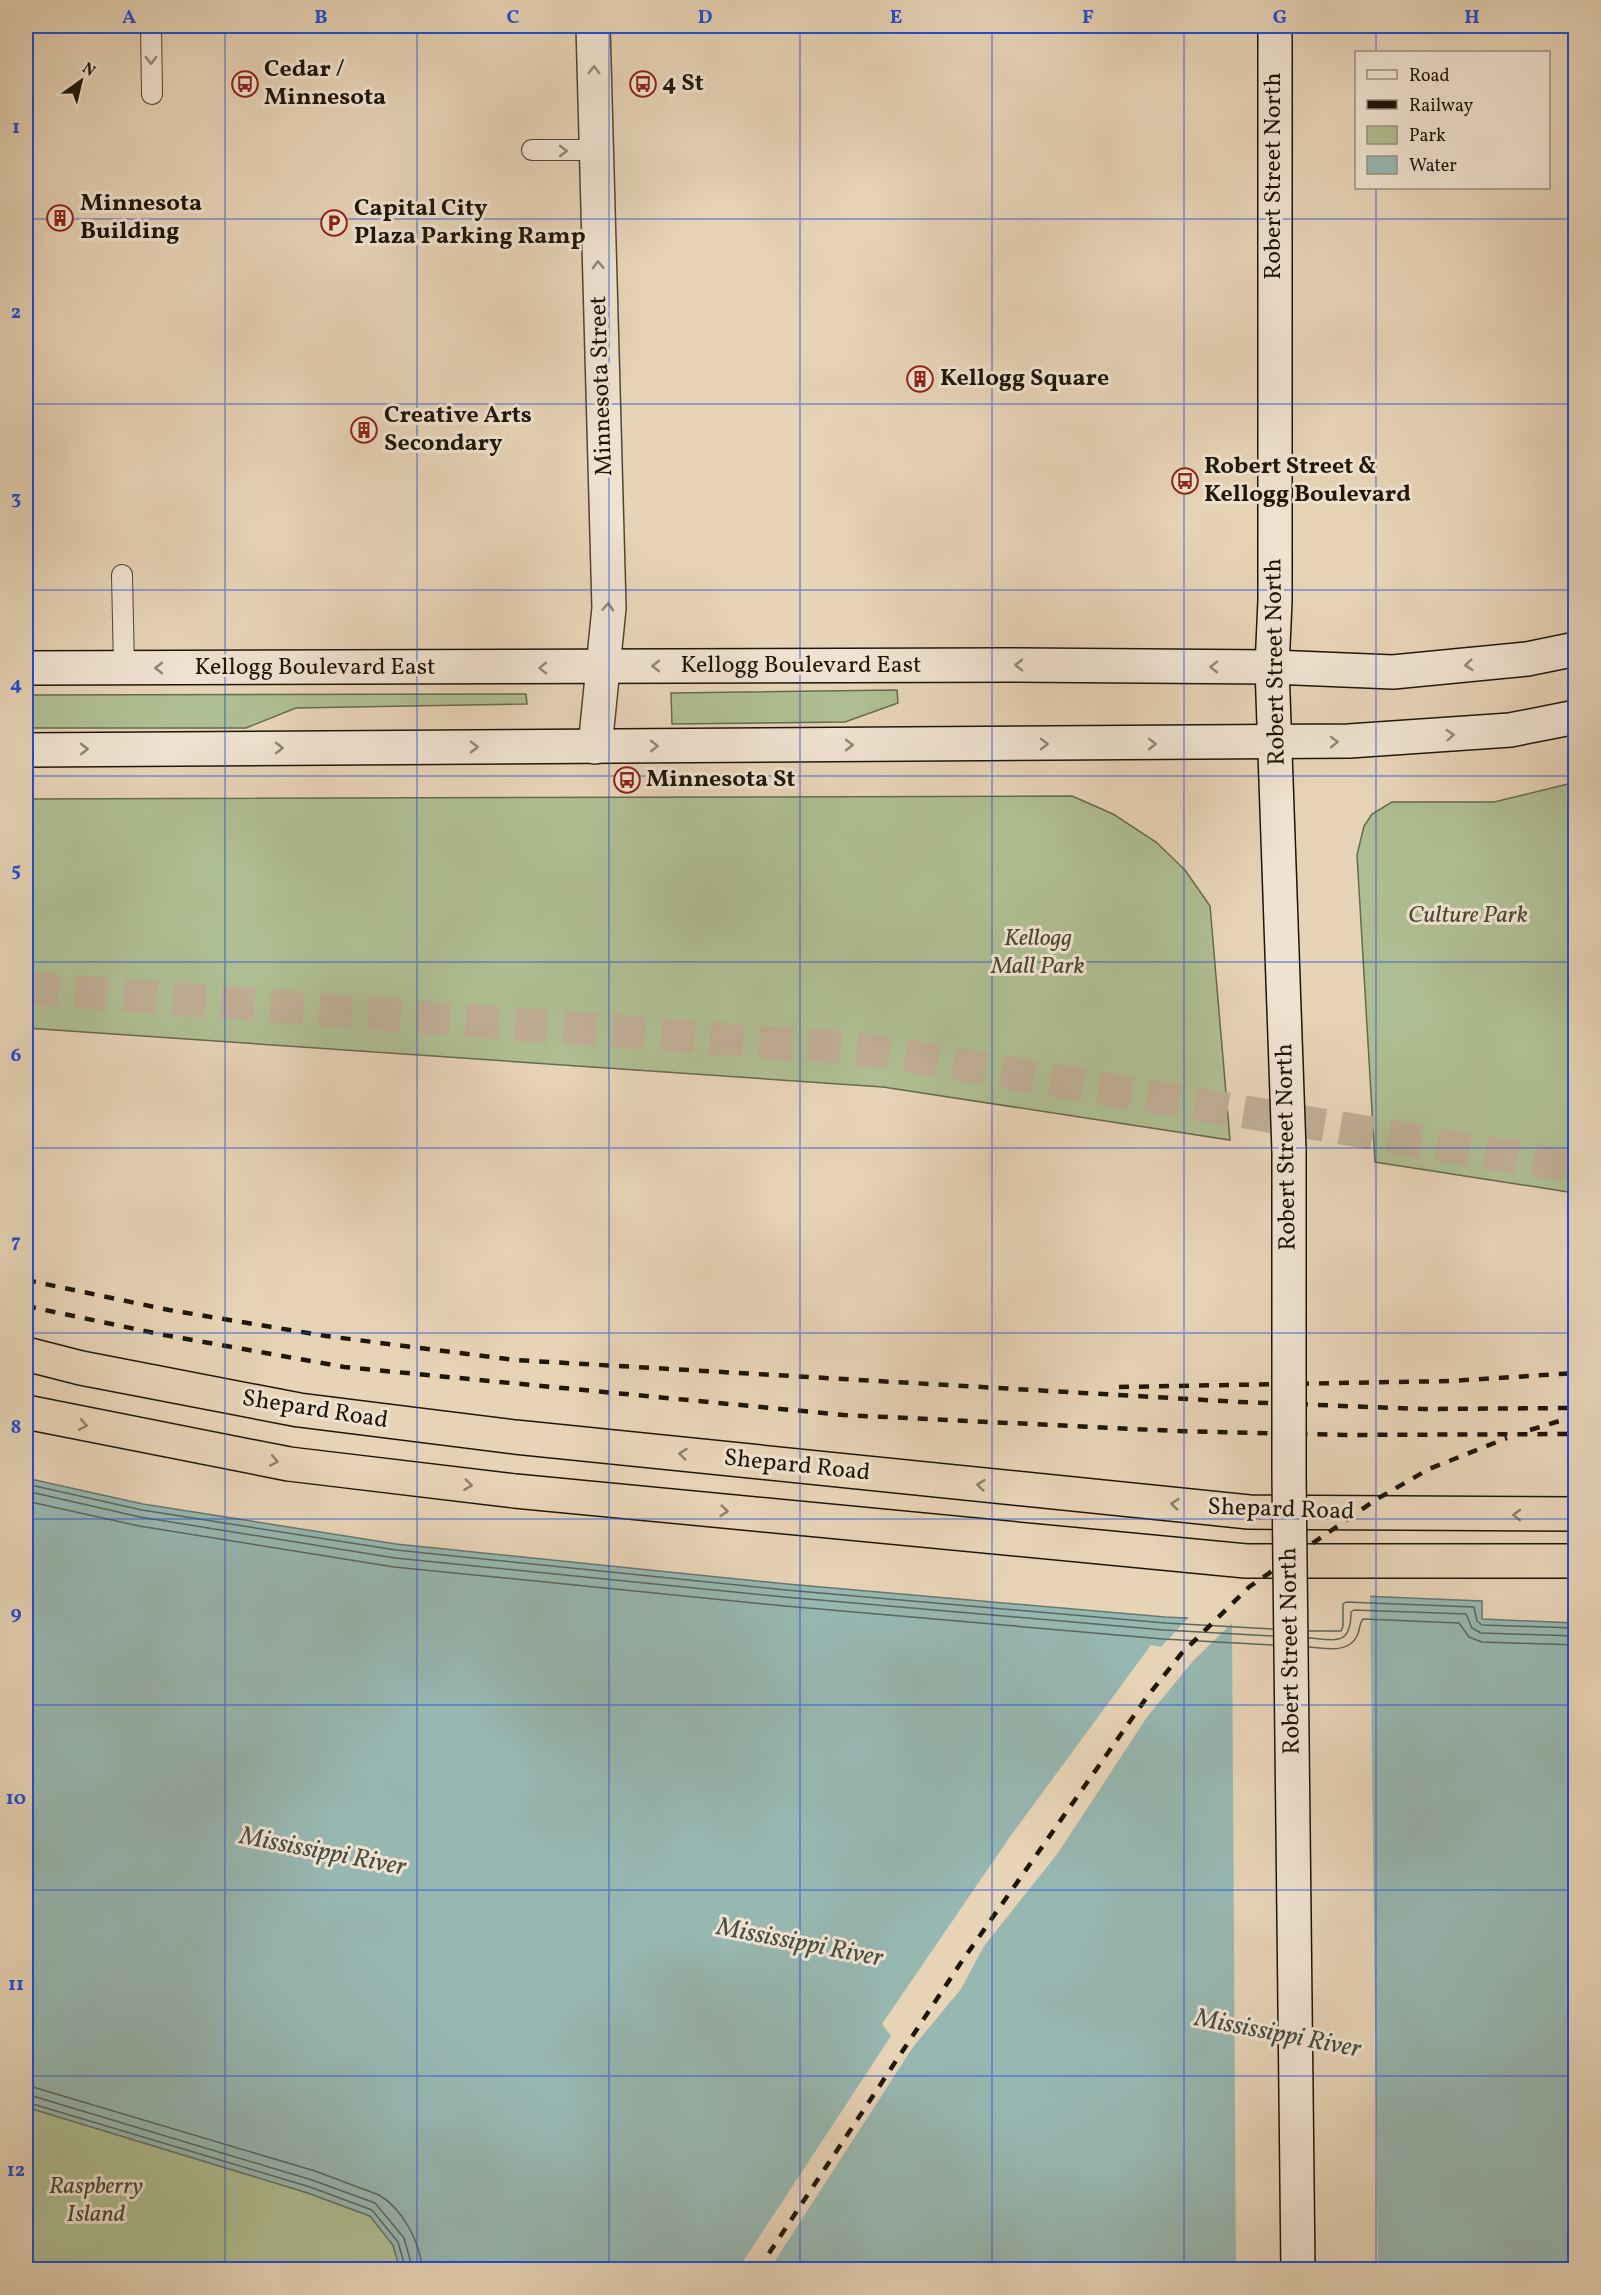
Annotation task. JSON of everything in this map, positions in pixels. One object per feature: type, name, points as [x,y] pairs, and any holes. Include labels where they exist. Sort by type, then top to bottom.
[{"type":"highway","name":"Shepard Road","points":[[26,1354],[81,1368],[299,1410],[586,1444],[1249,1512],[1575,1514]]},
{"type":"highway","name":"Shepard Road","points":[[26,1412],[289,1464],[515,1491],[1210,1558],[1246,1561],[1575,1561]]},
{"type":"main road","name":"Minnesota Street","points":[[593,26],[594,150],[609,586],[595,747]]},
{"type":"main road","name":"Robert Street North","points":[[1275,26],[1275,602],[1272,667],[1289,1151],[1289,1475],[1298,2270]]},
{"type":"main road","name":"Kellogg Boulevard East","points":[[26,668],[546,668],[602,665],[1272,667],[1393,672],[1527,659],[1575,649]]},
{"type":"main road","points":[[26,750],[1276,743],[1391,740],[1498,731],[1575,717]]},
{"type":"lane","points":[[151,26],[152,94]]},
{"type":"lane","points":[[532,150],[594,150]]},
{"type":"lane","points":[[122,575],[124,668]]},
{"type":"green space","points":[[897,690],[898,703],[845,722],[672,724],[671,693]]},
{"type":"green space","points":[[526,694],[527,704],[296,708],[246,728],[26,728],[26,695]]},
{"type":"green space","name":"Culture Park","points":[[1572,783],[1575,1193],[1375,1162],[1357,855],[1364,826],[1372,814],[1392,802],[1494,802]]},
{"type":"green space","name":"Kellogg Mall Park","points":[[1072,796],[1113,814],[1156,842],[1185,870],[1210,906],[1230,1140],[883,1087],[26,1028],[26,799]]},
{"type":"green space","name":"Raspberry Island","points":[[26,2107],[308,2193],[370,2216],[393,2245],[400,2269],[26,2269]]},
{"type":"water","name":"Mississippi River","points":[[26,1478],[143,1504],[396,1544],[787,1584],[1165,1617],[1337,1626],[1337,1595],[1482,1601],[1482,1619],[1575,1623],[1575,2269],[400,2269],[393,2245],[370,2216],[308,2193],[26,2107]]},
{"type":"pier","points":[[1335,1593],[1370,1594],[1378,2269],[1236,2269],[1232,1623],[1193,1661],[1147,1717],[1058,1853],[984,1946],[961,1989],[913,2047],[769,2270],[738,2269],[891,2036],[882,2024],[1009,1838],[1151,1645],[1161,1647],[1191,1615],[1335,1623]]},
{"type":"tunnel","points":[[26,988],[872,1050],[1576,1167]]},
{"type":"railway","points":[[26,1280],[169,1310],[326,1336],[515,1360],[1240,1402],[1423,1409],[1576,1408]]},
{"type":"railway","points":[[26,1306],[159,1334],[344,1367],[844,1415],[1176,1431],[1345,1435],[1576,1434]]},
{"type":"railway","points":[[1119,1387],[1450,1381],[1576,1373]]},
{"type":"railway","points":[[1530,1430],[1576,1416]]},
{"type":"railway","points":[[758,2270],[960,1964],[1147,1697],[1181,1654],[1249,1587],[1377,1499],[1429,1469],[1507,1438]]},
{"type":"place","name":"Cedar / Minnesota","points":[[245,84]]},
{"type":"place","name":"4 St","points":[[643,84]]},
{"type":"place","name":"Minnesota Building","points":[[60,218]]},
{"type":"place","name":"Capital City Plaza Parking Ramp","points":[[334,223]]},
{"type":"place","name":"Kellogg Square","points":[[920,379]]},
{"type":"place","name":"Creative Arts Secondary","points":[[364,430]]},
{"type":"place","name":"Robert Street & Kellogg Boulevard","points":[[1185,481]]},
{"type":"place","name":"Minnesota St","points":[[627,780]]}]
